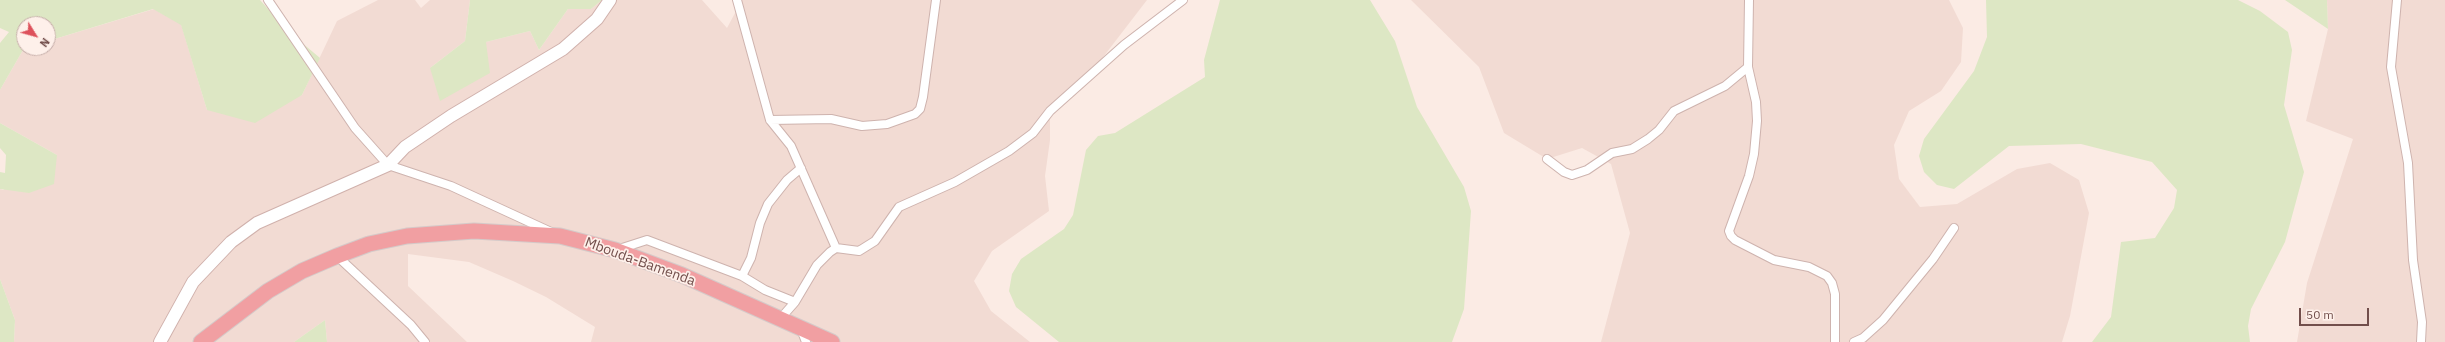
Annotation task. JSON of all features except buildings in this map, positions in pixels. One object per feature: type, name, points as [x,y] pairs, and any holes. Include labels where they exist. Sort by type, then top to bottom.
[{"type":"highway","name":"Mbouda-Bamenda","points":[[201,342],[268,291],[302,271],[337,256],[369,244],[407,236],[474,231],[560,236],[615,250],[682,275],[780,319],[804,335],[832,342]]},
{"type":"street","points":[[268,0],[355,128],[388,165],[451,186],[560,236]]},
{"type":"street","points":[[160,342],[193,282],[231,242],[257,223],[388,165],[405,147],[451,116],[563,49],[597,19],[610,0]]},
{"type":"street","points":[[737,0],[770,120],[791,146],[836,248]]},
{"type":"street","points":[[770,120],[831,119],[862,126],[887,124],[915,114],[920,109],[936,0]]},
{"type":"street","points":[[780,319],[794,302],[817,264],[836,248],[859,251],[875,241],[899,207],[955,182],[1008,151],[1033,133],[1050,112],[1124,45],[1183,0]]},
{"type":"street","points":[[1749,0],[1748,67],[1758,111],[1754,154],[1749,176],[1729,231],[1735,240],[1774,260],[1808,267],[1827,276],[1832,283],[1835,294],[1835,342]]},
{"type":"street","points":[[2397,0],[2391,67],[2408,163],[2413,260],[2422,322],[2421,342]]},
{"type":"street","points":[[1547,159],[1564,172],[1572,175],[1587,170],[1612,153],[1632,148],[1648,140],[1659,130],[1674,111],[1725,86],[1748,67]]},
{"type":"street","points":[[742,276],[751,258],[760,223],[768,204],[787,180],[801,168]]},
{"type":"street","points":[[1854,342],[1864,338],[1883,320],[1929,264],[1954,228]]},
{"type":"street","points":[[615,250],[647,240],[742,276],[765,290],[794,302]]},
{"type":"street","points":[[337,256],[411,325],[425,342]]},
{"type":"shaded area","points":[[378,0],[415,0],[421,8],[430,0],[470,0],[465,41],[430,68],[486,42],[530,31],[539,50],[568,9],[591,9],[602,0],[702,0],[727,28],[742,0],[1147,0],[1087,78],[1050,111],[1050,140],[1045,176],[1049,211],[992,251],[974,281],[991,311],[1030,342],[591,342],[595,327],[546,297],[513,281],[469,262],[408,254],[408,286],[467,342],[327,342],[325,320],[294,342],[14,342],[15,320],[0,279],[0,189],[3,190],[57,155],[0,123],[0,90],[20,56],[56,56],[56,39],[154,9],[181,24],[207,110],[302,95],[337,21]]},
{"type":"shaded area","points":[[1411,0],[1949,0],[1963,28],[1961,62],[1941,91],[1909,111],[1894,145],[1899,179],[1920,207],[1957,204],[2017,169],[2050,163],[2079,180],[2089,213],[2070,316],[2062,342],[1601,342],[1630,233],[1611,164],[1582,148],[1547,159],[1504,133],[1479,67]]},
{"type":"shaded area","points":[[2327,0],[2445,0],[2445,342],[2297,342],[2307,283],[2353,139],[2306,121],[2328,29]]},
{"type":"green space","points":[[0,0],[260,0],[288,31],[320,58],[302,95],[255,123],[207,110],[181,25],[153,9],[56,39],[56,16],[16,16],[16,56],[20,56],[0,90],[0,43],[9,32],[0,28]]},
{"type":"green space","points":[[470,0],[602,0],[591,9],[568,9],[539,50],[530,31],[486,42],[490,73],[440,101],[430,68],[465,41]]},
{"type":"green space","points":[[1220,0],[1370,0],[1395,41],[1417,107],[1464,187],[1471,211],[1464,309],[1452,342],[1059,342],[1016,307],[1009,291],[1012,274],[1021,259],[1064,229],[1073,215],[1086,150],[1098,136],[1115,133],[1205,77],[1204,60]]},
{"type":"green space","points":[[1986,0],[2238,0],[2260,11],[2288,32],[2292,50],[2284,105],[2304,172],[2285,242],[2251,309],[2248,326],[2250,342],[2092,342],[2111,317],[2121,242],[2155,238],[2174,208],[2177,190],[2152,162],[2081,144],[2009,146],[1954,189],[1937,185],[1924,172],[1919,156],[1924,139],[1974,71],[1987,37]]},
{"type":"green space","points":[[2285,0],[2327,0],[2328,29]]},
{"type":"green space","points":[[0,123],[57,155],[54,184],[29,193],[0,189],[0,172],[5,173],[6,155],[0,148]]},
{"type":"green space","points":[[0,279],[15,320],[14,342],[0,342]]},
{"type":"green space","points":[[325,320],[327,342],[294,342]]}]
